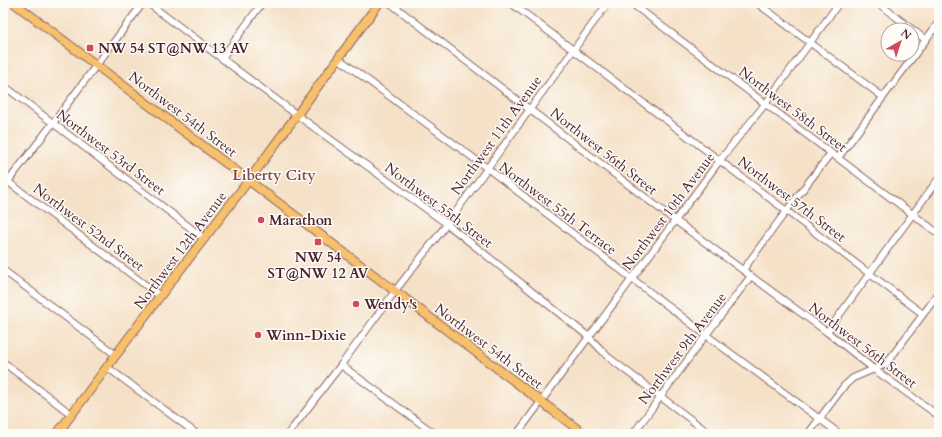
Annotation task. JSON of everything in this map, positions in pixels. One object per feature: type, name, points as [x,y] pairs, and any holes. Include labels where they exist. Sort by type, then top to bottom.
[{"type":"main road","name":"Northwest 54th Street","points":[[14,3],[584,434]]},
{"type":"main road","name":"Northwest 12th Avenue","points":[[59,431],[160,296],[205,239],[379,3]]},
{"type":"street","points":[[3,188],[5,179],[53,123],[143,3]]},
{"type":"street","name":"Northwest 55th Street","points":[[148,3],[447,224],[590,337],[608,357],[710,434]]},
{"type":"street","points":[[222,58],[262,3]]},
{"type":"street","name":"Northwest 56th Street","points":[[390,3],[676,221],[939,416]]},
{"type":"street","name":"Northwest 57th Street","points":[[511,3],[923,314]]},
{"type":"street","name":"Northwest 11th Avenue","points":[[288,434],[447,224],[608,3]]},
{"type":"street","name":"Northwest 58th Street","points":[[631,3],[939,234]]},
{"type":"street","points":[[757,3],[883,97]]},
{"type":"street","name":"Northwest 10th Avenue","points":[[517,434],[720,160],[766,103],[809,42],[839,3]]},
{"type":"street","points":[[878,3],[926,40]]},
{"type":"street","points":[[838,158],[939,22]]},
{"type":"street","name":"Northwest 55th Terrace","points":[[339,58],[840,434]]},
{"type":"street","name":"Northwest 53rd Street","points":[[3,85],[205,239]]},
{"type":"street","points":[[743,270],[786,210],[831,153]]},
{"type":"street","points":[[827,332],[939,178]]},
{"type":"street","name":"Northwest 52nd Street","points":[[5,179],[160,296]]},
{"type":"street","points":[[3,270],[116,355]]},
{"type":"street","name":"Northwest 9th Avenue","points":[[633,434],[706,334],[751,276]]},
{"type":"street","points":[[808,434],[844,386],[853,378],[875,370],[886,364],[939,293]]},
{"type":"street","points":[[3,362],[71,414]]},
{"type":"street","points":[[341,365],[435,434]]},
{"type":"street","points":[[107,367],[197,434]]},
{"type":"street","points":[[59,431],[70,434]]},
{"type":"place","name":"NW 54 ST@NW 13 AV","points":[[90,48]]},
{"type":"place","name":"Marathon","points":[[261,220]]},
{"type":"place","name":"NW 54 ST@NW 12 AV","points":[[318,242]]},
{"type":"place","name":"Wendy's","points":[[356,304]]},
{"type":"place","name":"Winn-Dixie","points":[[258,335]]},
{"type":"district","name":"Liberty City","points":[[274,175]]}]
